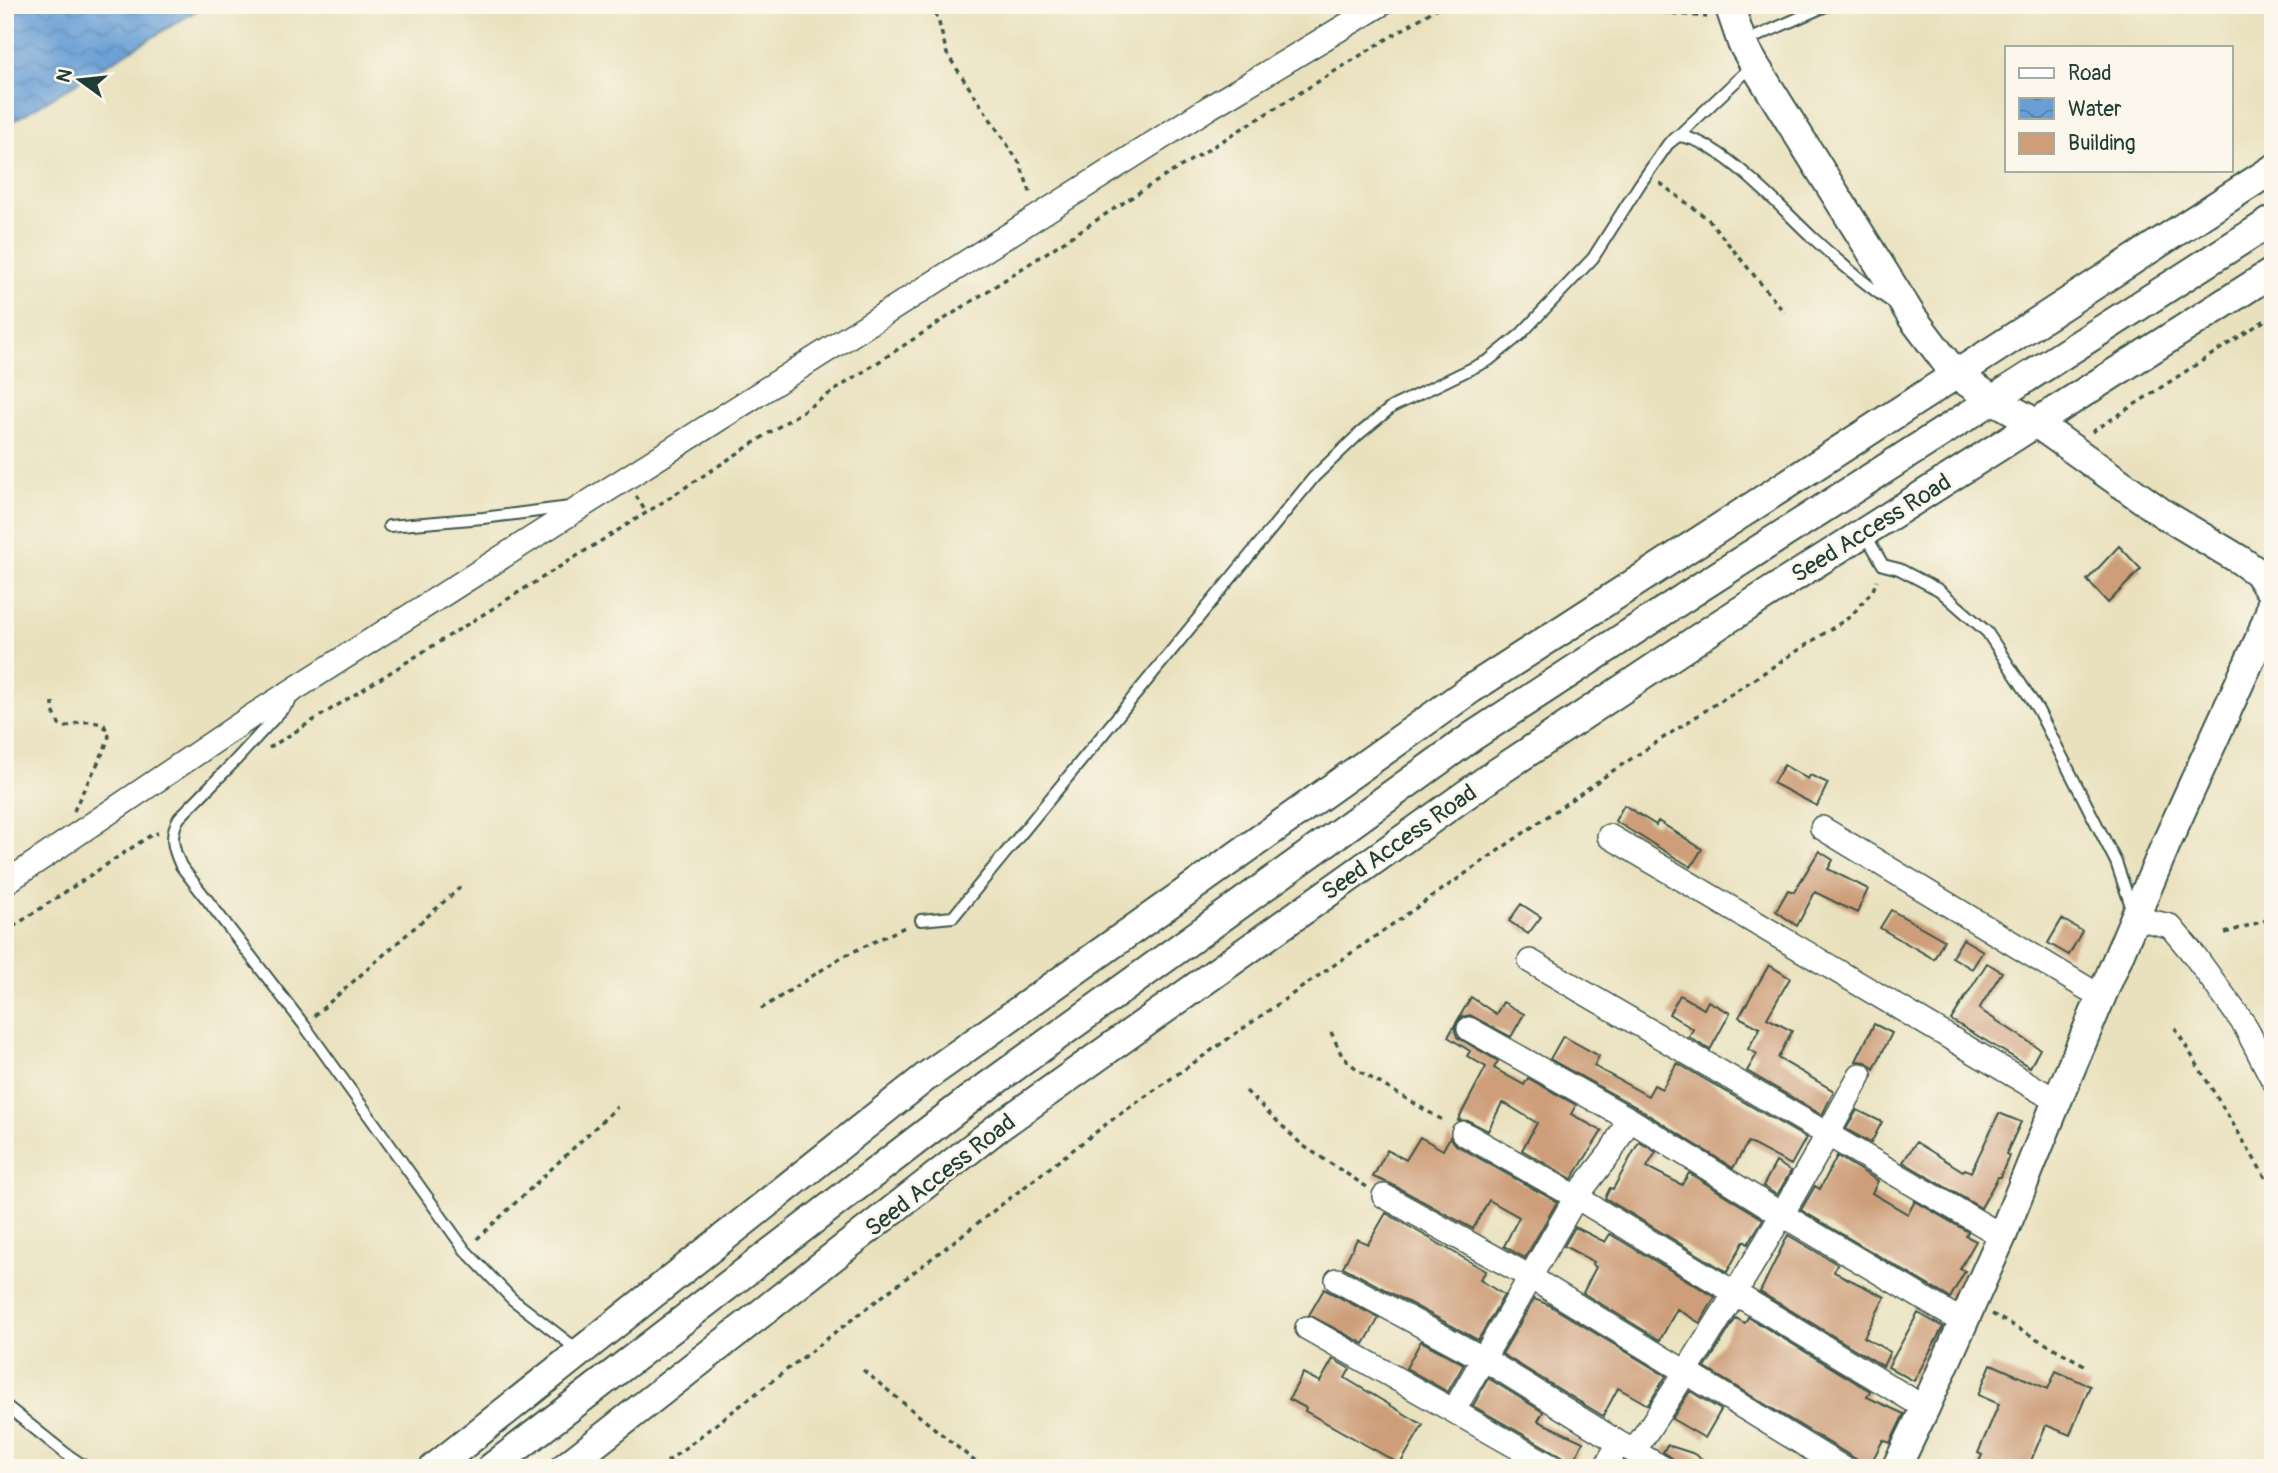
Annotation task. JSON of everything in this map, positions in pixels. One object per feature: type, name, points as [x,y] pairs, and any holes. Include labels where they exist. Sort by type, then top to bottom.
[{"type":"street","points":[[5,883],[311,678],[1210,107],[1380,5]]},
{"type":"street","points":[[1740,33],[1912,317],[1955,374],[1994,401],[2036,423],[2162,513],[2257,572],[2273,595],[2260,638],[2135,918],[2002,1236],[1896,1468]]},
{"type":"street","points":[[434,1468],[927,1076],[1471,689],[2273,169]]},
{"type":"street","name":"Seed Access Road","points":[[491,1468],[970,1099],[1473,736],[2273,220]]},
{"type":"street","name":"Seed Access Road","points":[[564,1468],[996,1129],[1492,776],[1720,624],[2273,272]]},
{"type":"street","points":[[1822,828],[2101,997]]},
{"type":"street","points":[[1609,836],[2057,1101]]},
{"type":"street","points":[[2135,918],[2170,926],[2245,1024],[2273,1080]]},
{"type":"street","points":[[1530,961],[2002,1236]]},
{"type":"street","points":[[1469,1030],[1629,1119],[1781,1214],[1968,1312]]},
{"type":"street","points":[[1605,1468],[1626,1447],[1686,1374],[1829,1133],[1860,1075]]},
{"type":"street","points":[[1454,1410],[1576,1197],[1611,1152],[1629,1119]]},
{"type":"street","points":[[1463,1133],[1576,1197],[1925,1408]]},
{"type":"street","points":[[1384,1196],[1530,1278],[1843,1468]]},
{"type":"street","points":[[1337,1280],[1484,1359],[1663,1468]]},
{"type":"street","points":[[1307,1328],[1554,1468]]},
{"type":"lane","points":[[922,920],[953,916],[1314,477],[1392,407],[1489,360],[1520,335],[1593,258],[1647,174],[1668,144],[1678,136],[1740,33],[1828,5]]},
{"type":"lane","points":[[1678,136],[1690,136],[1704,143],[1760,187],[1865,285],[1912,317]]},
{"type":"lane","points":[[389,526],[483,518],[584,505]]},
{"type":"lane","points":[[1864,532],[1883,565],[1899,569],[1939,590],[1987,632],[2038,710],[2116,862],[2135,918]]},
{"type":"lane","points":[[311,678],[179,818],[173,829],[175,853],[181,866],[304,1024],[465,1250],[512,1299],[580,1352]]},
{"type":"lane","points":[[5,1405],[87,1468]]},
{"type":"path","points":[[929,5],[938,19],[947,54],[1020,164],[1040,215]]},
{"type":"path","points":[[234,762],[247,769],[270,747],[661,503],[1146,188],[1442,5]]},
{"type":"path","points":[[1646,5],[1660,12],[1740,33]]},
{"type":"path","points":[[1647,174],[1708,219],[1784,312]]},
{"type":"path","points":[[2069,447],[2273,315]]},
{"type":"path","points":[[659,1468],[1114,1119],[1614,770],[1851,616],[1873,590],[1883,565]]},
{"type":"path","points":[[52,702],[59,724],[66,727],[79,722],[94,721],[104,725],[109,736],[103,756],[76,804],[69,823],[68,840]]},
{"type":"path","points":[[5,932],[150,835],[173,829]]},
{"type":"path","points":[[304,1024],[463,885]]},
{"type":"path","points":[[2225,933],[2273,918]]},
{"type":"path","points":[[761,1009],[842,957],[922,920]]},
{"type":"path","points":[[2175,1028],[2273,1190]]},
{"type":"path","points":[[1331,1032],[1342,1056],[1359,1070],[1463,1133]]},
{"type":"path","points":[[1246,1091],[1302,1145],[1384,1196]]},
{"type":"path","points":[[465,1250],[617,1107]]},
{"type":"path","points":[[1968,1312],[2088,1367]]},
{"type":"path","points":[[863,1370],[983,1468]]},
{"type":"water","points":[[5,5],[206,5],[5,126]]},
{"type":"building","points":[[2119,546],[2141,569],[2108,603],[2087,580]]},
{"type":"building","points":[[1784,765],[1808,779],[1810,775],[1828,783],[1817,806],[1773,783]]},
{"type":"building","points":[[1624,805],[1656,825],[1658,821],[1702,849],[1691,867],[1615,821]]},
{"type":"building","points":[[1819,851],[1833,860],[1828,869],[1868,889],[1857,913],[1815,892],[1797,926],[1776,911],[1788,890],[1794,892]]},
{"type":"building","points":[[1521,904],[1541,917],[1528,934],[1509,921]]},
{"type":"building","points":[[1891,910],[1944,940],[1934,959],[1880,928]]},
{"type":"building","points":[[2062,919],[2082,931],[2069,955],[2048,943]]},
{"type":"building","points":[[1963,939],[1983,951],[1972,969],[1952,957]]},
{"type":"building","points":[[1987,963],[2002,972],[1979,1009],[2040,1049],[2030,1067],[1951,1020]]},
{"type":"building","points":[[1769,965],[1790,978],[1767,1018],[1792,1031],[1778,1058],[1834,1091],[1822,1115],[1747,1071],[1757,1054],[1748,1049],[1760,1028],[1739,1017]]},
{"type":"building","points":[[1680,995],[1704,1009],[1708,1001],[1730,1013],[1710,1050],[1689,1037],[1693,1029],[1669,1014]]},
{"type":"building","points":[[1471,997],[1496,1014],[1503,1002],[1524,1014],[1511,1037],[1470,1015],[1457,1022],[1457,1037],[1498,1061],[1494,1068],[1524,1085],[1528,1078],[1576,1105],[1571,1114],[1602,1131],[1572,1179],[1522,1150],[1537,1123],[1506,1104],[1502,1103],[1488,1131],[1469,1121],[1458,1120],[1486,1067],[1467,1056],[1470,1051],[1448,1037]]},
{"type":"building","points":[[1874,1024],[1892,1033],[1874,1069],[1866,1062],[1856,1061]]},
{"type":"building","points":[[1563,1036],[1599,1056],[1594,1066],[1648,1096],[1654,1085],[1662,1089],[1677,1063],[1806,1138],[1791,1165],[1748,1142],[1733,1168],[1636,1107],[1550,1059]]},
{"type":"building","points":[[1857,1110],[1882,1122],[1871,1143],[1846,1129]]},
{"type":"building","points":[[1999,1113],[2021,1122],[2006,1154],[2009,1156],[2000,1177],[1981,1208],[1903,1162],[1916,1142],[1963,1171],[1965,1169],[1971,1172]]},
{"type":"building","points":[[1420,1137],[1443,1150],[1450,1137],[1456,1145],[1557,1202],[1525,1258],[1504,1246],[1519,1217],[1489,1200],[1473,1229],[1373,1177],[1387,1150],[1406,1160]]},
{"type":"building","points":[[1639,1142],[1656,1152],[1647,1167],[1682,1185],[1689,1173],[1763,1219],[1748,1244],[1744,1241],[1727,1272],[1605,1198],[1610,1188],[1613,1189]]},
{"type":"building","points":[[1837,1156],[1878,1181],[1872,1193],[1908,1214],[1915,1201],[1968,1232],[1966,1236],[1976,1241],[1960,1269],[1965,1271],[1950,1298],[1801,1210],[1815,1186],[1820,1189]]},
{"type":"building","points":[[1776,1162],[1791,1171],[1777,1195],[1763,1186]]},
{"type":"building","points":[[1386,1213],[1486,1271],[1480,1280],[1504,1295],[1478,1340],[1343,1267],[1357,1239],[1368,1244]]},
{"type":"building","points":[[1575,1227],[1605,1242],[1610,1234],[1715,1297],[1700,1323],[1677,1309],[1660,1340],[1583,1293],[1596,1267],[1592,1264],[1594,1262],[1564,1246]]},
{"type":"building","points":[[1788,1235],[1837,1264],[1834,1272],[1885,1297],[1864,1337],[1890,1352],[1883,1366],[1760,1292]]},
{"type":"building","points":[[1324,1289],[1379,1318],[1364,1344],[1309,1315]]},
{"type":"building","points":[[1534,1299],[1549,1305],[1666,1376],[1648,1405],[1618,1388],[1603,1416],[1502,1354]]},
{"type":"building","points":[[1918,1313],[1943,1327],[1914,1381],[1888,1367]]},
{"type":"building","points":[[1748,1317],[1870,1391],[1867,1397],[1904,1414],[1890,1443],[1883,1440],[1869,1467],[1705,1368],[1736,1318],[1745,1323]]},
{"type":"building","points":[[1421,1341],[1464,1364],[1448,1392],[1406,1368]]},
{"type":"building","points":[[1333,1359],[1350,1369],[1345,1378],[1423,1425],[1400,1464],[1305,1411],[1306,1408],[1289,1399],[1303,1373],[1320,1382]]},
{"type":"building","points":[[1991,1364],[2048,1389],[2056,1371],[2090,1386],[2070,1435],[2046,1425],[2028,1468],[1976,1468],[1982,1455],[1978,1453],[1999,1404],[1978,1395]]},
{"type":"building","points":[[1488,1378],[1543,1412],[1538,1421],[1583,1442],[1571,1468],[1568,1468],[1566,1460],[1561,1456],[1473,1406]]},
{"type":"building","points":[[1690,1391],[1721,1410],[1705,1438],[1672,1419]]},
{"type":"building","points":[[1667,1445],[1692,1453],[1718,1468],[1677,1468],[1675,1460],[1663,1452]]}]
